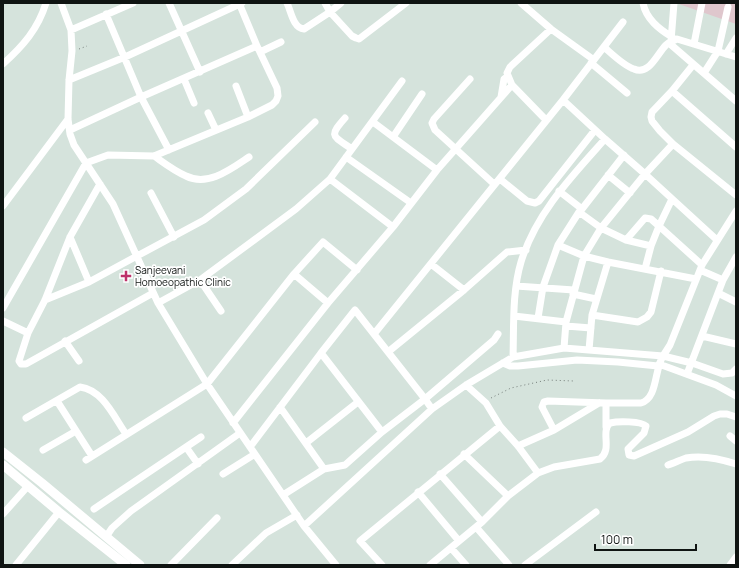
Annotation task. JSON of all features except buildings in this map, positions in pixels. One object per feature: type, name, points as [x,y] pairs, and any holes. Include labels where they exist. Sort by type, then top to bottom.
[{"type":"street","points":[[3,64],[18,50],[32,33],[42,16],[46,3]]},
{"type":"street","points":[[61,3],[71,30],[72,52],[69,80],[68,119],[74,146],[113,204],[158,303],[207,384],[304,526],[336,565]]},
{"type":"street","points":[[71,30],[106,14],[113,6],[133,3]]},
{"type":"street","points":[[169,3],[200,72]]},
{"type":"street","points":[[4,304],[86,163],[108,155],[154,156],[248,117],[272,105],[278,96],[277,88],[258,49],[240,3],[125,57],[69,80]]},
{"type":"street","points":[[287,3],[296,25],[301,29],[330,12],[341,3]]},
{"type":"street","points":[[325,3],[330,12],[352,36],[356,38],[359,38],[405,3]]},
{"type":"street","points":[[521,3],[551,29],[593,61],[627,93]]},
{"type":"street","points":[[643,3],[646,12],[655,26],[693,65],[736,101]]},
{"type":"street","points":[[671,41],[674,3]]},
{"type":"street","points":[[694,44],[702,3]]},
{"type":"street","points":[[704,73],[718,51],[728,7]]},
{"type":"street","points":[[106,14],[142,96],[169,150]]},
{"type":"street","points":[[374,334],[494,184],[500,179],[623,22]]},
{"type":"street","points":[[501,97],[504,79],[508,76],[510,67],[551,29]]},
{"type":"street","points":[[726,54],[736,38]]},
{"type":"street","points":[[604,47],[633,69],[639,71],[648,67],[671,41],[677,39],[736,57]]},
{"type":"street","points":[[70,130],[142,96],[258,49],[281,42]]},
{"type":"street","points":[[693,65],[672,91],[652,112],[652,121],[660,132],[673,144],[736,195]]},
{"type":"street","points":[[508,76],[512,85],[546,120]]},
{"type":"street","points":[[184,79],[194,103]]},
{"type":"street","points":[[470,79],[432,123],[435,130],[494,184]]},
{"type":"street","points":[[158,303],[200,280],[296,210],[330,179],[402,81]]},
{"type":"street","points":[[233,423],[328,303],[393,227],[437,170],[512,85]]},
{"type":"street","points":[[236,86],[248,117]]},
{"type":"street","points":[[672,91],[736,147]]},
{"type":"street","points":[[393,137],[422,94]]},
{"type":"street","points":[[563,100],[717,240]]},
{"type":"street","points":[[208,113],[216,130]]},
{"type":"street","points":[[345,118],[335,129],[334,134],[337,139],[352,149]]},
{"type":"street","points":[[3,206],[68,119]]},
{"type":"street","points":[[45,300],[89,282],[204,220],[246,189],[315,122]]},
{"type":"street","points":[[373,122],[437,170]]},
{"type":"street","points":[[500,179],[527,201],[535,203],[539,201],[600,134]]},
{"type":"street","points":[[513,357],[516,286],[521,262],[539,221],[600,134]]},
{"type":"street","points":[[564,348],[566,324],[584,256],[601,228],[673,144]]},
{"type":"street","points":[[538,318],[543,287],[558,245],[580,210],[624,155]]},
{"type":"street","points":[[154,156],[186,177],[201,180],[224,174],[249,157]]},
{"type":"street","points":[[346,157],[411,204]]},
{"type":"street","points":[[608,175],[630,193]]},
{"type":"street","points":[[330,179],[393,227]]},
{"type":"street","points":[[100,184],[70,237],[45,300],[28,333],[19,357],[19,361],[21,364],[26,364],[153,293]]},
{"type":"street","points":[[559,191],[601,228],[626,240],[651,246]]},
{"type":"street","points":[[151,193],[174,237]]},
{"type":"street","points":[[645,269],[651,246],[672,199]]},
{"type":"street","points":[[554,430],[542,407],[544,402],[640,403],[645,401],[652,392],[658,365],[670,346],[701,268],[717,240],[736,213]]},
{"type":"street","points":[[626,240],[645,218],[651,219],[701,268],[723,280]]},
{"type":"street","points":[[70,237],[89,282]]},
{"type":"street","points":[[57,401],[76,430],[89,458],[207,384],[294,274],[323,242],[357,270]]},
{"type":"street","points":[[558,245],[584,256],[608,262],[661,271],[696,279]]},
{"type":"street","points":[[388,352],[464,290],[507,252],[526,250]]},
{"type":"street","points":[[687,374],[723,280],[736,257]]},
{"type":"street","points":[[589,350],[592,315],[608,262]]},
{"type":"street","points":[[431,264],[464,290]]},
{"type":"street","points":[[592,315],[638,322],[647,317],[650,312],[661,271]]},
{"type":"street","points":[[294,274],[328,303]]},
{"type":"street","points":[[200,280],[221,311]]},
{"type":"street","points":[[516,286],[543,287],[574,292],[596,299]]},
{"type":"street","points":[[718,293],[736,302]]},
{"type":"street","points":[[250,447],[320,353],[355,310],[425,398],[432,409]]},
{"type":"street","points":[[514,316],[538,318],[591,328]]},
{"type":"street","points":[[3,321],[28,333]]},
{"type":"street","points":[[283,495],[324,469],[345,465],[382,432],[494,340],[498,334]]},
{"type":"street","points":[[702,336],[736,344]]},
{"type":"street","points":[[66,341],[79,361]]},
{"type":"street","points":[[503,363],[514,366],[564,348],[589,350],[599,356],[618,358],[663,356],[692,363],[723,374],[732,373],[736,369]]},
{"type":"street","points":[[320,353],[382,432]]},
{"type":"street","points":[[304,526],[432,409],[466,385],[513,357],[577,360],[599,356],[618,358],[658,365],[687,374],[716,385],[736,396]]},
{"type":"street","points":[[466,385],[486,403],[500,426],[518,446],[538,473]]},
{"type":"street","points":[[26,418],[80,387],[92,390],[102,398],[126,434]]},
{"type":"street","points":[[306,443],[358,402]]},
{"type":"street","points":[[430,565],[482,522],[508,496],[538,473],[554,467],[600,459],[606,451],[606,426],[603,403]]},
{"type":"street","points":[[518,446],[554,430],[603,403]]},
{"type":"street","points":[[280,407],[324,469]]},
{"type":"street","points":[[606,426],[613,422],[639,422],[646,426],[644,433],[628,450],[629,455],[634,456],[688,432],[714,416],[727,414],[736,417]]},
{"type":"street","points":[[382,565],[360,541],[464,454],[500,426]]},
{"type":"street","points":[[43,450],[76,430]]},
{"type":"street","points":[[106,537],[112,528],[132,510],[240,433]]},
{"type":"street","points":[[730,436],[736,441]]},
{"type":"street","points":[[94,509],[201,437]]},
{"type":"street","points":[[186,447],[198,464]]},
{"type":"street","points":[[3,452],[48,487],[140,565]]},
{"type":"street","points":[[223,474],[255,454]]},
{"type":"street","points":[[464,454],[508,496]]},
{"type":"street","points":[[668,465],[684,459],[700,458],[714,459],[736,464]]},
{"type":"street","points":[[3,465],[126,565]]},
{"type":"street","points":[[440,474],[482,522]]},
{"type":"street","points":[[3,514],[28,486]]},
{"type":"street","points":[[418,492],[459,541]]},
{"type":"street","points":[[16,565],[59,512]]},
{"type":"street","points":[[525,565],[596,512]]},
{"type":"street","points":[[232,565],[266,533],[297,515]]},
{"type":"street","points":[[172,565],[217,518]]},
{"type":"street","points":[[476,527],[509,565]]},
{"type":"street","points":[[450,548],[466,565]]},
{"type":"street","points":[[730,565],[736,557]]},
{"type":"path","points":[[72,52],[88,46]]},
{"type":"path","points":[[486,403],[493,396],[522,385],[547,380],[574,381]]},
{"type":"shaded area","points":[[676,3],[736,3],[736,24]]},
{"type":"place","name":"Sanjeevani Homoeopathic Clinic","points":[[126,276]]}]
